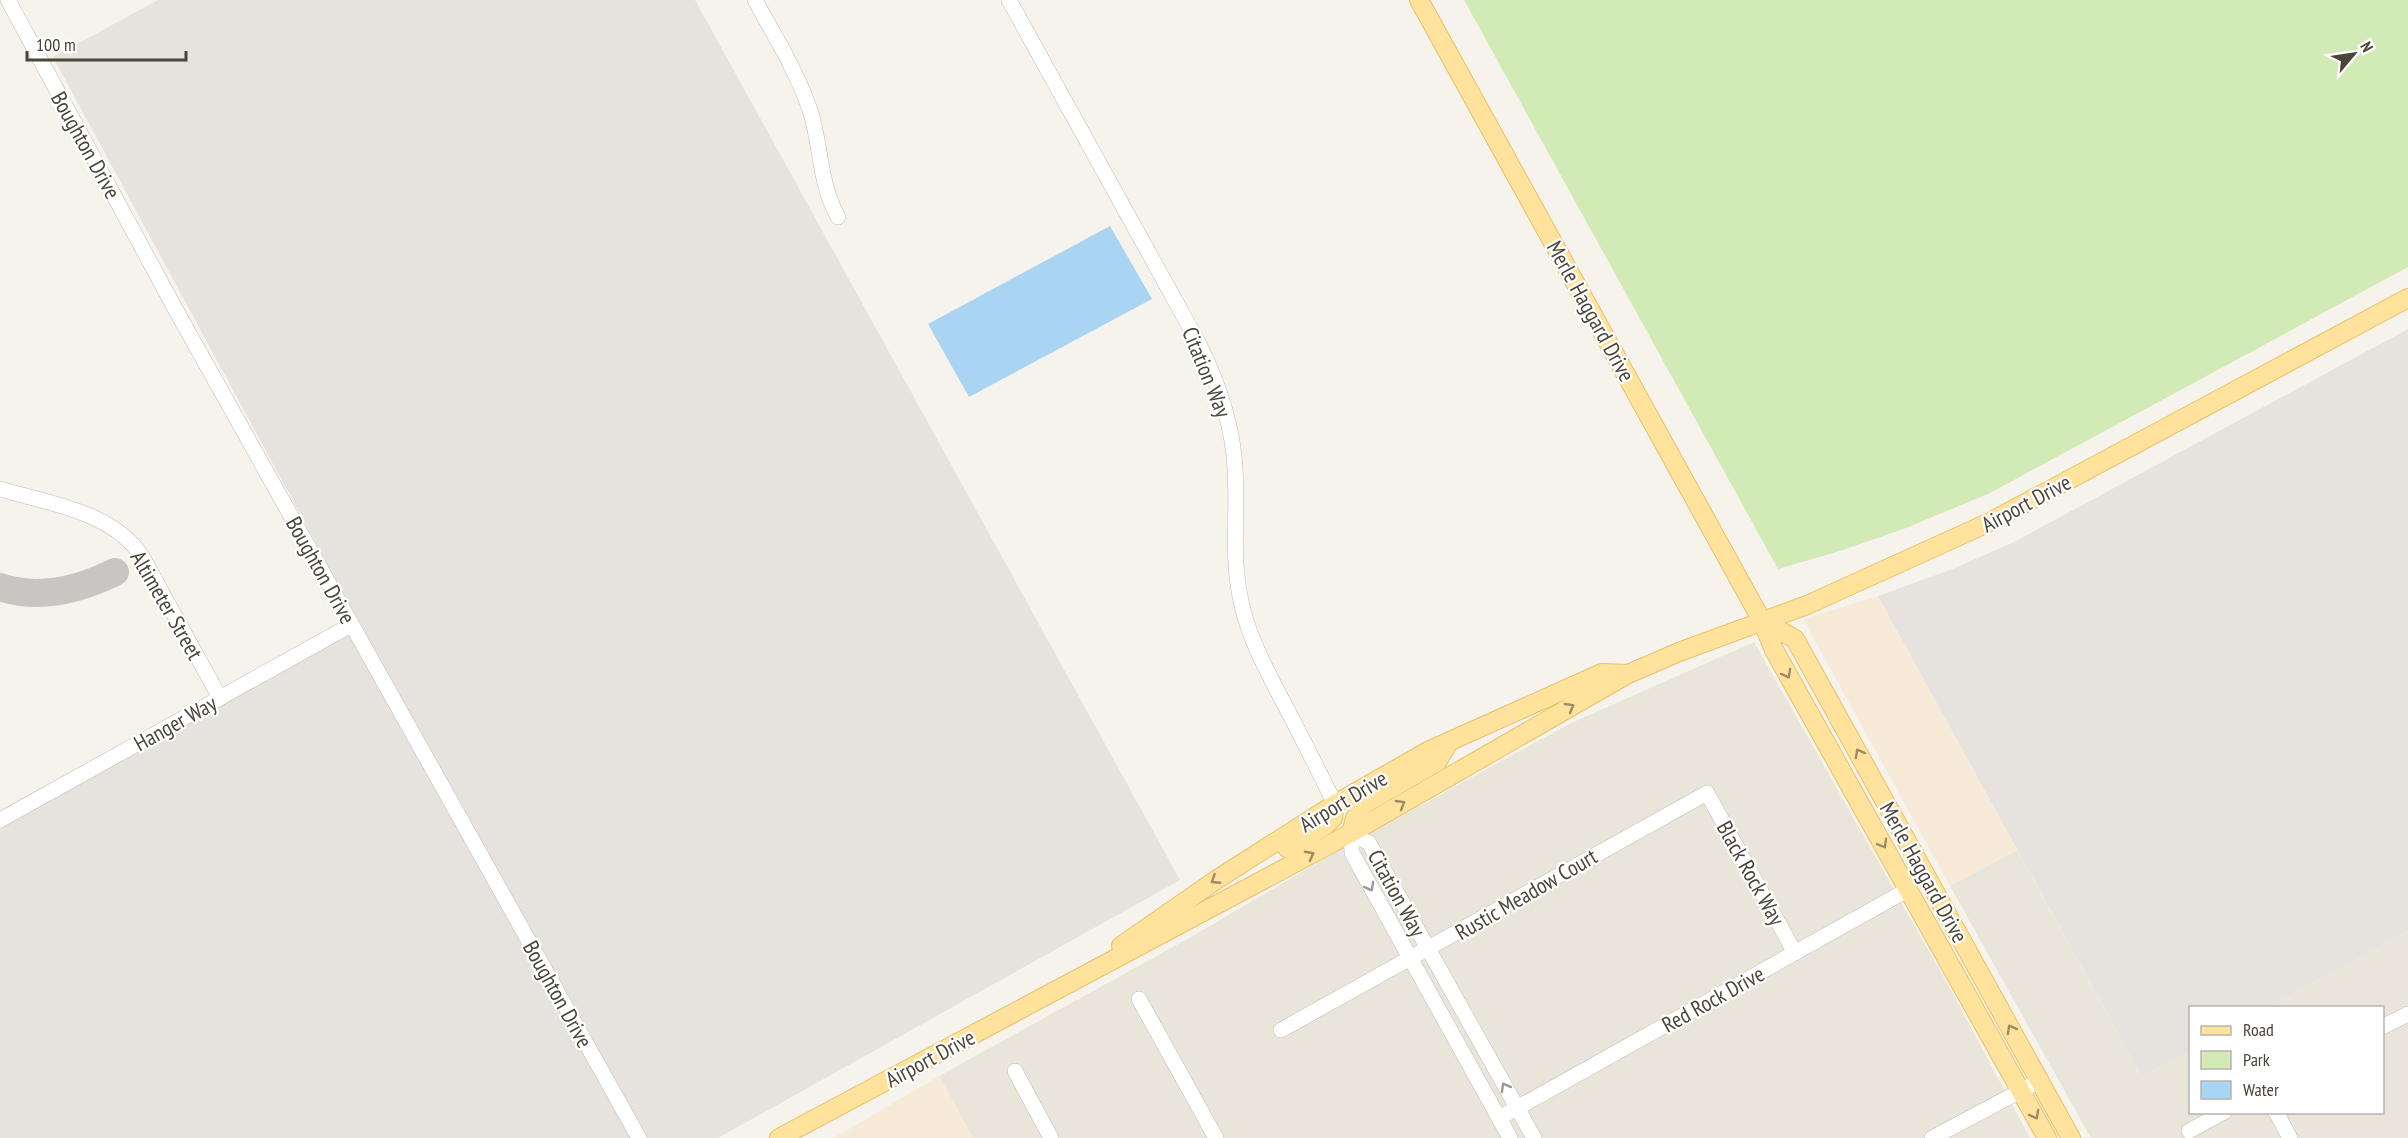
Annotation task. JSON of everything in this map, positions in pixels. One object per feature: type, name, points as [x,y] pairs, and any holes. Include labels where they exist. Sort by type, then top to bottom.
[{"type":"main road","name":"Merle Haggard Drive","points":[[1419,0],[1762,621],[1780,661],[2047,1138]]},
{"type":"main road","name":"Airport Drive","points":[[779,1138],[1351,833],[1628,674],[1679,652],[1807,604],[1990,522],[2408,298]]},
{"type":"main road","name":"Merle Haggard Drive","points":[[1762,621],[1795,639],[2071,1138]]},
{"type":"main road","name":"Airport Drive","points":[[1081,977],[1141,931],[1335,804],[1449,742],[1602,673],[1628,674]]},
{"type":"main road","points":[[1351,833],[1354,818],[1363,805],[1437,762],[1449,742]]},
{"type":"main road","points":[[1231,897],[1253,868],[1325,826],[1333,818],[1335,804]]},
{"type":"street","name":"Boughton Drive","points":[[8,0],[351,625],[639,1138]]},
{"type":"street","points":[[755,0],[793,69],[805,98],[819,146],[827,193],[838,217]]},
{"type":"street","name":"Citation Way","points":[[1009,0],[1198,342],[1214,378],[1227,416],[1234,452],[1236,488],[1234,551],[1244,616],[1263,663],[1335,804]]},
{"type":"street","name":"Altimeter Street","points":[[0,489],[90,515],[117,529],[129,540],[143,558],[220,698]]},
{"type":"street","name":"Hanger Way","points":[[0,820],[351,625]]},
{"type":"street","name":"Rustic Meadow Court","points":[[1281,1030],[1707,793]]},
{"type":"street","name":"Black Rock Way","points":[[1707,793],[1795,953]]},
{"type":"street","name":"Citation Way","points":[[1351,833],[1370,843],[1534,1138]]},
{"type":"street","name":"Citation Way","points":[[1351,833],[1352,854],[1510,1138]]},
{"type":"street","name":"Red Rock Drive","points":[[1499,1118],[1909,889]]},
{"type":"street","points":[[1139,999],[1216,1138]]},
{"type":"street","points":[[2384,1026],[2408,1014]]},
{"type":"street","points":[[1015,1071],[1051,1138]]},
{"type":"street","points":[[1932,1138],[2039,1081]]},
{"type":"street","points":[[2189,1131],[2222,1114]]},
{"type":"street","points":[[2277,1114],[2290,1138]]},
{"type":"shaded area","points":[[158,0],[695,0],[1180,880],[718,1138],[0,1138],[0,829],[360,625],[53,57]]},
{"type":"shaded area","points":[[2408,329],[2408,931],[2271,1006],[2189,1006],[2189,1052],[2142,1077],[1878,596],[1950,570],[2014,542]]},
{"type":"shaded area","points":[[1878,596],[2017,850],[1950,886],[1803,619]]},
{"type":"shaded area","points":[[1754,642],[1953,994],[2030,1138],[973,1138],[939,1076],[1191,937],[1336,852],[1569,724]]},
{"type":"shaded area","points":[[2017,850],[2142,1077],[2189,1052],[2189,1114],[2384,1114],[2384,1006],[2271,1006],[2408,931],[2408,1138],[2091,1138],[1950,886]]},
{"type":"shaded area","points":[[939,1076],[973,1138],[833,1138],[846,1131]]},
{"type":"green space","points":[[1464,0],[2408,0],[2408,267],[1990,493],[1906,528],[1778,569]]},
{"type":"water","points":[[1110,226],[1152,299],[969,397],[928,324]]},
{"type":"taxiway","points":[[0,587],[29,593],[44,593],[87,584],[115,572]]}]
